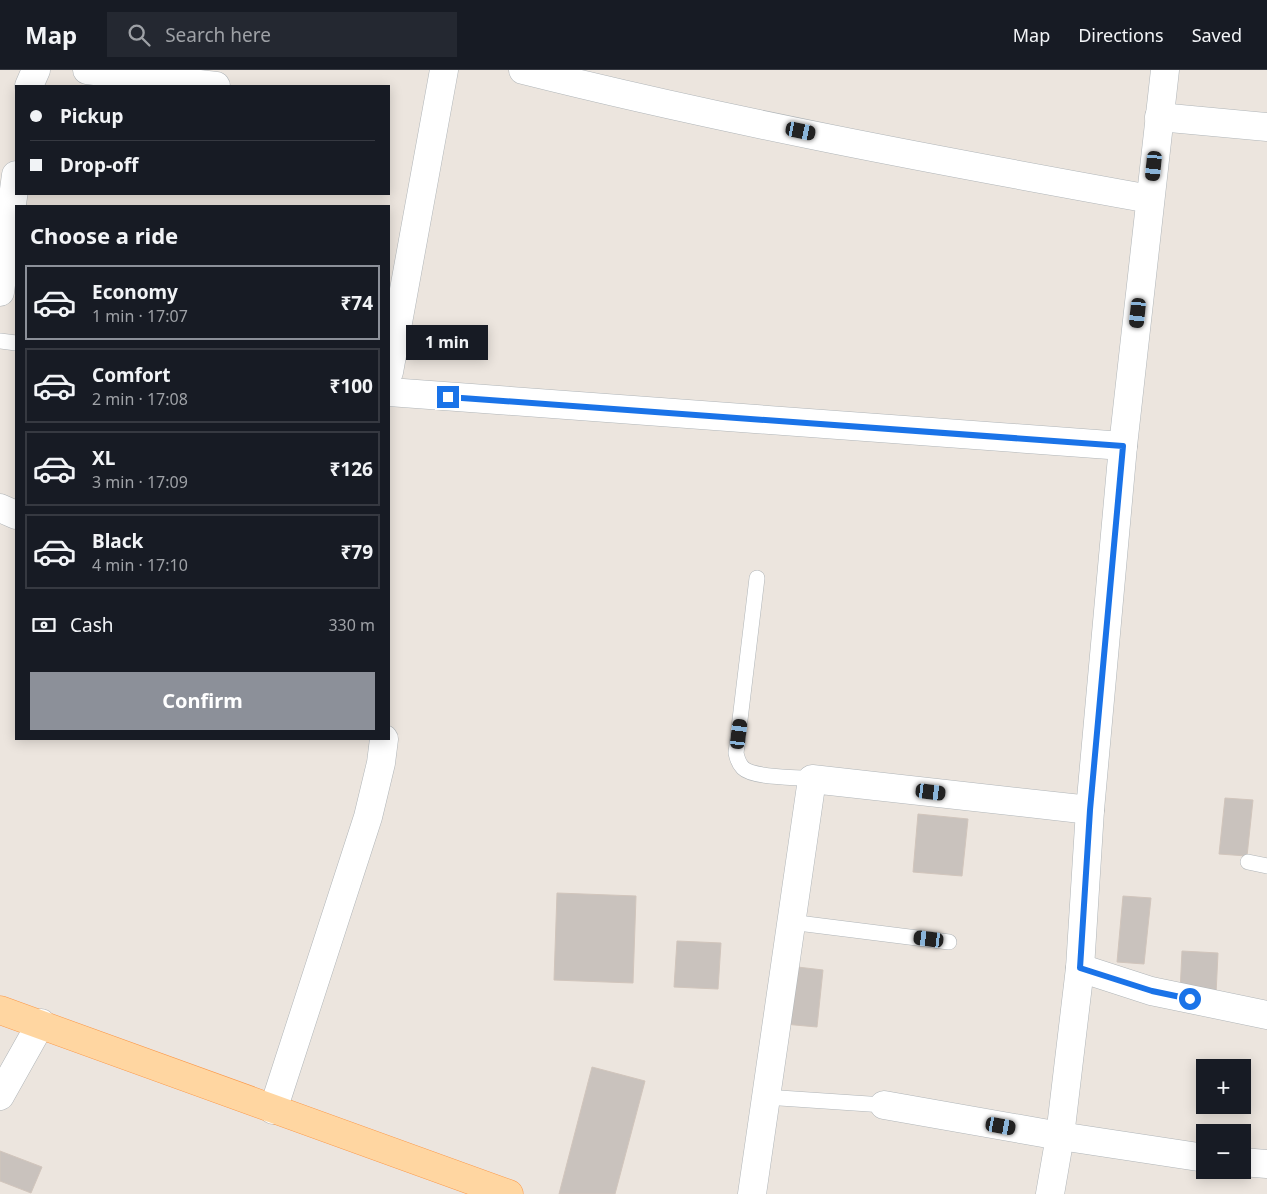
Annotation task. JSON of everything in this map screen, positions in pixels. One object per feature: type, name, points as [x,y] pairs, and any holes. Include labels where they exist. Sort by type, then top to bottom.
[{"type":"main road","points":[[0,1010],[509,1194]]},
{"type":"street","points":[[29,85],[36,70]]},
{"type":"street","points":[[87,70],[208,85]]},
{"type":"street","points":[[390,367],[444,70]]},
{"type":"street","points":[[523,70],[611,81],[963,165],[1150,199]]},
{"type":"street","points":[[1050,1194],[1060,1136],[1080,968],[1090,810],[1123,446],[1165,70]]},
{"type":"street","points":[[1159,117],[1267,127]]},
{"type":"street","points":[[0,292],[6,203],[15,178]]},
{"type":"street","points":[[390,392],[1123,446]]},
{"type":"street","points":[[0,508],[15,516]]},
{"type":"street","points":[[273,1110],[368,817],[381,763],[384,740]]},
{"type":"street","points":[[752,1194],[812,779],[1090,810]]},
{"type":"street","points":[[1080,968],[1152,991],[1267,1015]]},
{"type":"street","points":[[0,1096],[41,1024]]},
{"type":"street","points":[[884,1105],[1060,1136],[1196,1157]]},
{"type":"street","points":[[1251,1163],[1267,1164]]},
{"type":"lane","points":[[0,340],[15,342]]},
{"type":"lane","points":[[757,578],[736,753],[743,768],[753,773],[812,779]]},
{"type":"lane","points":[[1248,862],[1267,866]]},
{"type":"lane","points":[[790,922],[949,942]]},
{"type":"lane","points":[[765,1097],[884,1105]]},
{"type":"building","points":[[1225,798],[1253,800],[1247,856],[1219,854]]},
{"type":"building","points":[[918,814],[968,819],[962,876],[913,872]]},
{"type":"building","points":[[557,893],[636,896],[633,983],[554,980]]},
{"type":"building","points":[[1123,896],[1151,898],[1144,964],[1117,962]]},
{"type":"building","points":[[677,941],[721,943],[718,989],[674,987]]},
{"type":"building","points":[[1182,951],[1218,953],[1216,994],[1180,992]]},
{"type":"building","points":[[789,966],[823,970],[817,1027],[784,1024]]},
{"type":"building","points":[[592,1067],[645,1081],[615,1194],[559,1194]]},
{"type":"building","points":[[0,1151],[42,1167],[31,1193],[0,1181]]},
{"type":"route","points":[[448,397],[1123,446],[1090,810],[1080,968],[1152,991],[1190,999]]}]
